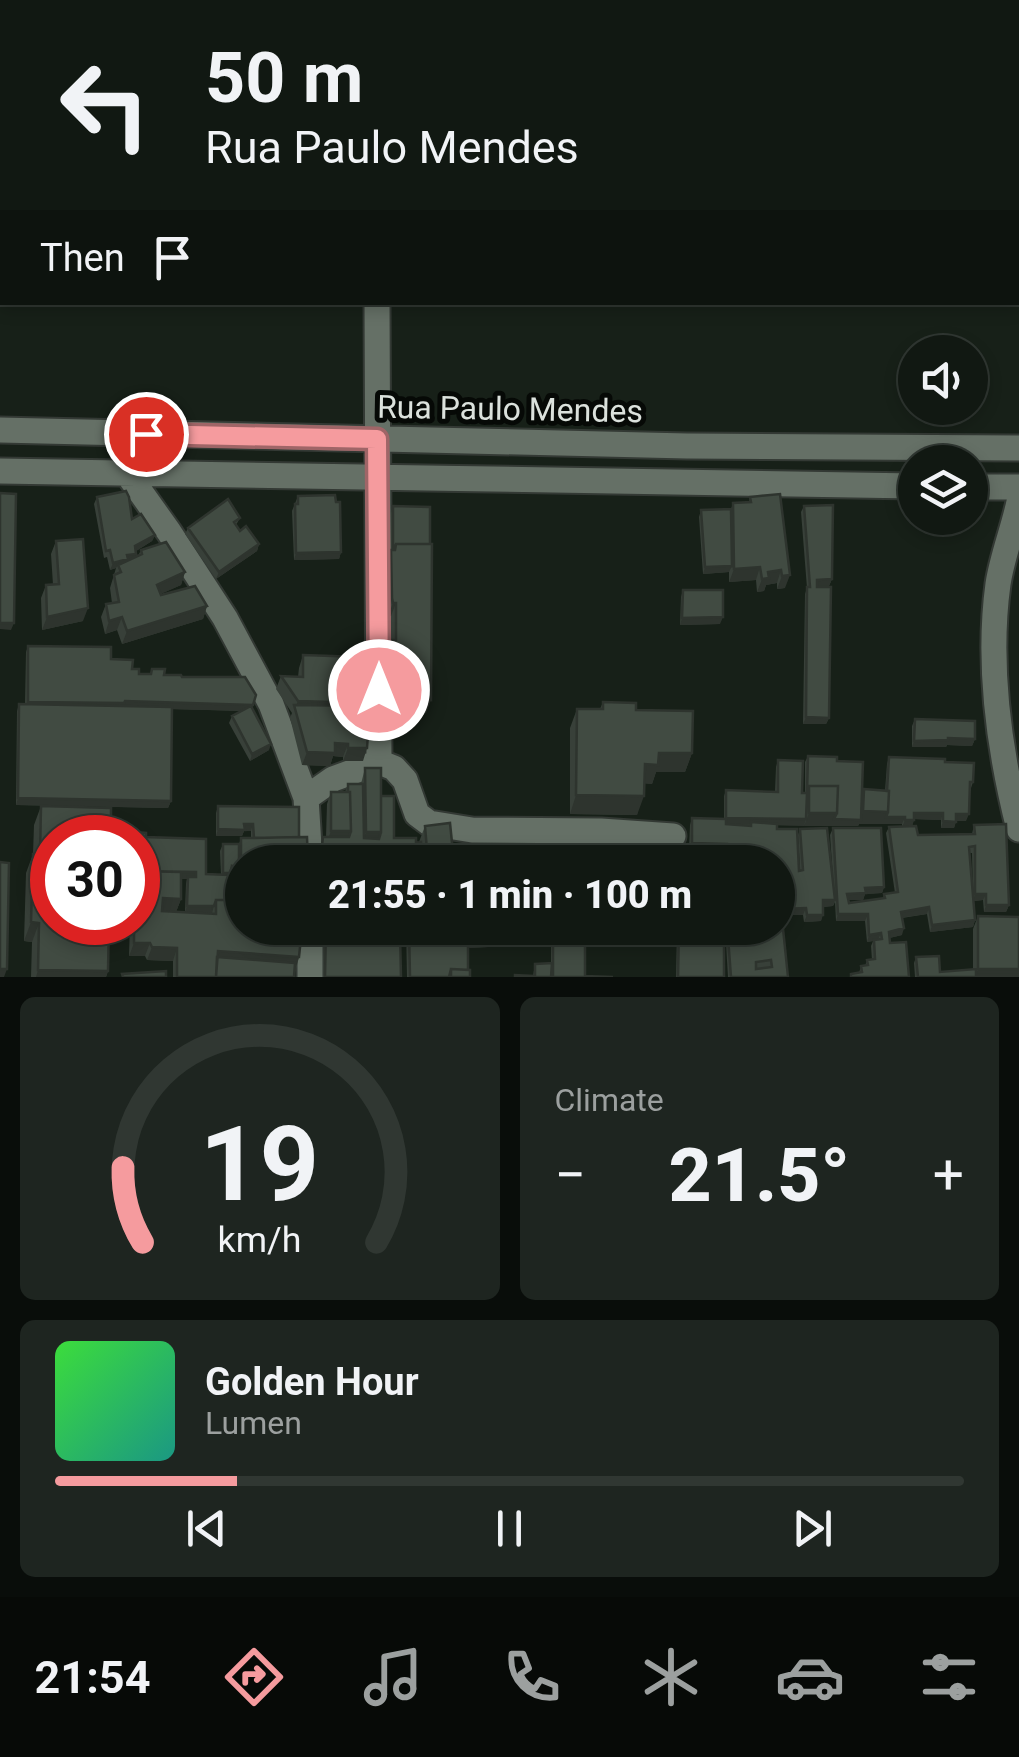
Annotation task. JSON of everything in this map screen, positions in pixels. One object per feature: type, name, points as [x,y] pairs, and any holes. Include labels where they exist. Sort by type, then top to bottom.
[{"type":"street","points":[[377,305],[380,762]]},
{"type":"street","name":"Rua Paulo Mendes","points":[[0,430],[687,446],[1019,448]]},
{"type":"street","points":[[256,436],[258,474]]},
{"type":"street","points":[[685,484],[687,446]]},
{"type":"street","points":[[0,472],[898,486]]},
{"type":"street","points":[[127,473],[225,618],[272,704],[306,798],[309,845]]},
{"type":"street","points":[[988,486],[1019,487]]},
{"type":"street","points":[[1019,502],[998,581],[994,630],[1004,761],[1019,829]]},
{"type":"street","points":[[306,798],[334,779],[380,762],[394,768],[405,780],[418,814],[428,824],[472,830],[601,830],[673,836]]},
{"type":"street","points":[[310,945],[310,977]]},
{"type":"building","points":[[126,491],[132,519],[141,514],[155,535],[135,546],[136,554],[113,563],[110,550],[106,551],[97,497]]},
{"type":"building","points":[[0,493],[16,494],[14,623],[0,623]]},
{"type":"building","points":[[780,494],[790,575],[782,576],[781,570],[768,572],[769,578],[762,579],[760,567],[734,569],[733,503]]},
{"type":"building","points":[[335,495],[336,502],[340,502],[341,552],[296,553],[298,496]]},
{"type":"building","points":[[228,499],[240,518],[234,522],[240,531],[246,526],[259,544],[219,572],[188,528]]},
{"type":"building","points":[[833,505],[832,579],[817,580],[817,587],[831,587],[829,718],[806,717],[810,587],[804,506]]},
{"type":"building","points":[[393,506],[430,507],[430,544],[396,544],[393,550]]},
{"type":"building","points":[[731,509],[732,566],[705,567],[701,510]]},
{"type":"building","points":[[83,539],[88,608],[47,617],[46,585],[59,584],[56,541]]},
{"type":"building","points":[[166,542],[185,572],[157,585],[161,595],[195,586],[207,606],[127,631],[122,617],[109,621],[106,604],[119,602],[114,575],[121,572],[118,565],[142,554],[141,550]]},
{"type":"building","points":[[396,544],[432,544],[431,700],[391,696],[396,603],[392,598],[391,550],[395,550]]},
{"type":"building","points":[[683,590],[723,590],[723,617],[682,618]]},
{"type":"building","points":[[28,646],[111,647],[111,659],[133,660],[132,669],[139,669],[139,674],[165,669],[164,675],[182,677],[245,677],[256,695],[253,705],[28,702]]},
{"type":"building","points":[[303,655],[361,657],[365,703],[298,701],[281,676],[303,677]]},
{"type":"building","points":[[603,702],[636,703],[636,710],[693,711],[692,753],[659,753],[658,765],[645,764],[644,796],[576,795],[577,709],[603,709]]},
{"type":"building","points":[[19,704],[172,707],[171,801],[18,798]]},
{"type":"building","points":[[294,705],[370,706],[367,748],[335,743],[335,753],[307,752]]},
{"type":"building","points":[[251,706],[271,744],[252,754],[232,716]]},
{"type":"building","points":[[915,719],[975,721],[975,739],[914,741]]},
{"type":"building","points":[[808,756],[863,762],[861,820],[834,819],[838,786],[809,786],[807,793]]},
{"type":"building","points":[[889,757],[974,763],[969,814],[956,814],[956,822],[943,821],[943,813],[914,813],[914,820],[886,817]]},
{"type":"building","points":[[778,760],[803,761],[806,819],[726,818],[726,790],[778,792]]},
{"type":"building","points":[[365,768],[381,768],[381,832],[366,832]]},
{"type":"building","points":[[348,784],[363,784],[364,838],[379,839],[381,796],[394,796],[394,838],[416,838],[416,843],[421,845],[322,845],[323,837],[349,837]]},
{"type":"building","points":[[809,786],[838,786],[837,813],[809,813]]},
{"type":"building","points":[[864,789],[889,791],[888,812],[863,811]]},
{"type":"building","points":[[331,792],[350,792],[351,831],[331,831]]},
{"type":"building","points":[[41,806],[111,808],[111,815],[41,815]]},
{"type":"building","points":[[218,806],[299,807],[299,837],[254,838],[253,824],[244,824],[245,830],[218,829]]},
{"type":"building","points":[[692,818],[797,829],[799,871],[803,870],[800,829],[827,828],[835,900],[823,900],[823,915],[807,915],[806,908],[795,908],[795,845],[692,843]]},
{"type":"building","points":[[450,823],[452,845],[427,845],[425,826]]},
{"type":"building","points":[[1006,824],[1009,905],[986,905],[986,894],[975,894],[975,846],[969,847],[975,920],[932,925],[929,907],[901,912],[904,928],[889,932],[890,943],[906,942],[909,977],[851,977],[862,972],[861,966],[868,965],[867,960],[875,959],[874,940],[882,939],[881,933],[869,935],[868,914],[838,914],[833,828],[881,828],[884,887],[847,894],[849,903],[885,898],[884,894],[898,892],[889,827],[916,826],[918,835],[975,834],[974,825]]},
{"type":"building","points":[[160,837],[206,839],[206,874],[225,875],[225,900],[216,900],[214,906],[187,906],[188,877],[196,877],[196,872],[160,871]]},
{"type":"building","points":[[307,837],[307,845],[241,845],[241,838]]},
{"type":"building","points":[[223,844],[239,844],[225,845],[223,873]]},
{"type":"building","points":[[0,862],[9,863],[7,969],[0,969]]},
{"type":"building","points":[[160,872],[181,872],[181,899],[163,898],[162,911],[216,914],[216,900],[225,900],[225,945],[300,945],[299,957],[218,951],[216,977],[177,977],[177,948],[151,945],[160,945]]},
{"type":"building","points":[[978,916],[1019,917],[1019,969],[978,969]]},
{"type":"building","points":[[39,945],[109,945],[108,971],[38,970]]},
{"type":"building","points":[[326,945],[400,945],[401,977],[325,977]]},
{"type":"building","points":[[409,945],[468,945],[468,970],[451,969],[449,977],[410,977]]},
{"type":"building","points":[[553,945],[585,945],[585,976],[613,977],[553,977]]},
{"type":"building","points":[[679,945],[724,945],[724,977],[678,977]]},
{"type":"building","points":[[729,945],[785,945],[788,977],[731,977]],"holes":[[[771,960],[772,967],[756,969],[756,962]]]},
{"type":"building","points":[[939,956],[940,972],[976,969],[976,975],[1019,977],[918,977],[916,957]]},
{"type":"building","points":[[217,957],[295,963],[294,977],[216,977]]},
{"type":"building","points":[[552,963],[551,977],[515,977],[535,976],[535,964]]},
{"type":"building","points":[[451,969],[470,970],[470,977],[451,977]]},
{"type":"building","points":[[166,971],[166,977],[122,974]]},
{"type":"route","points":[[146,434],[377,439],[379,690]]}]
